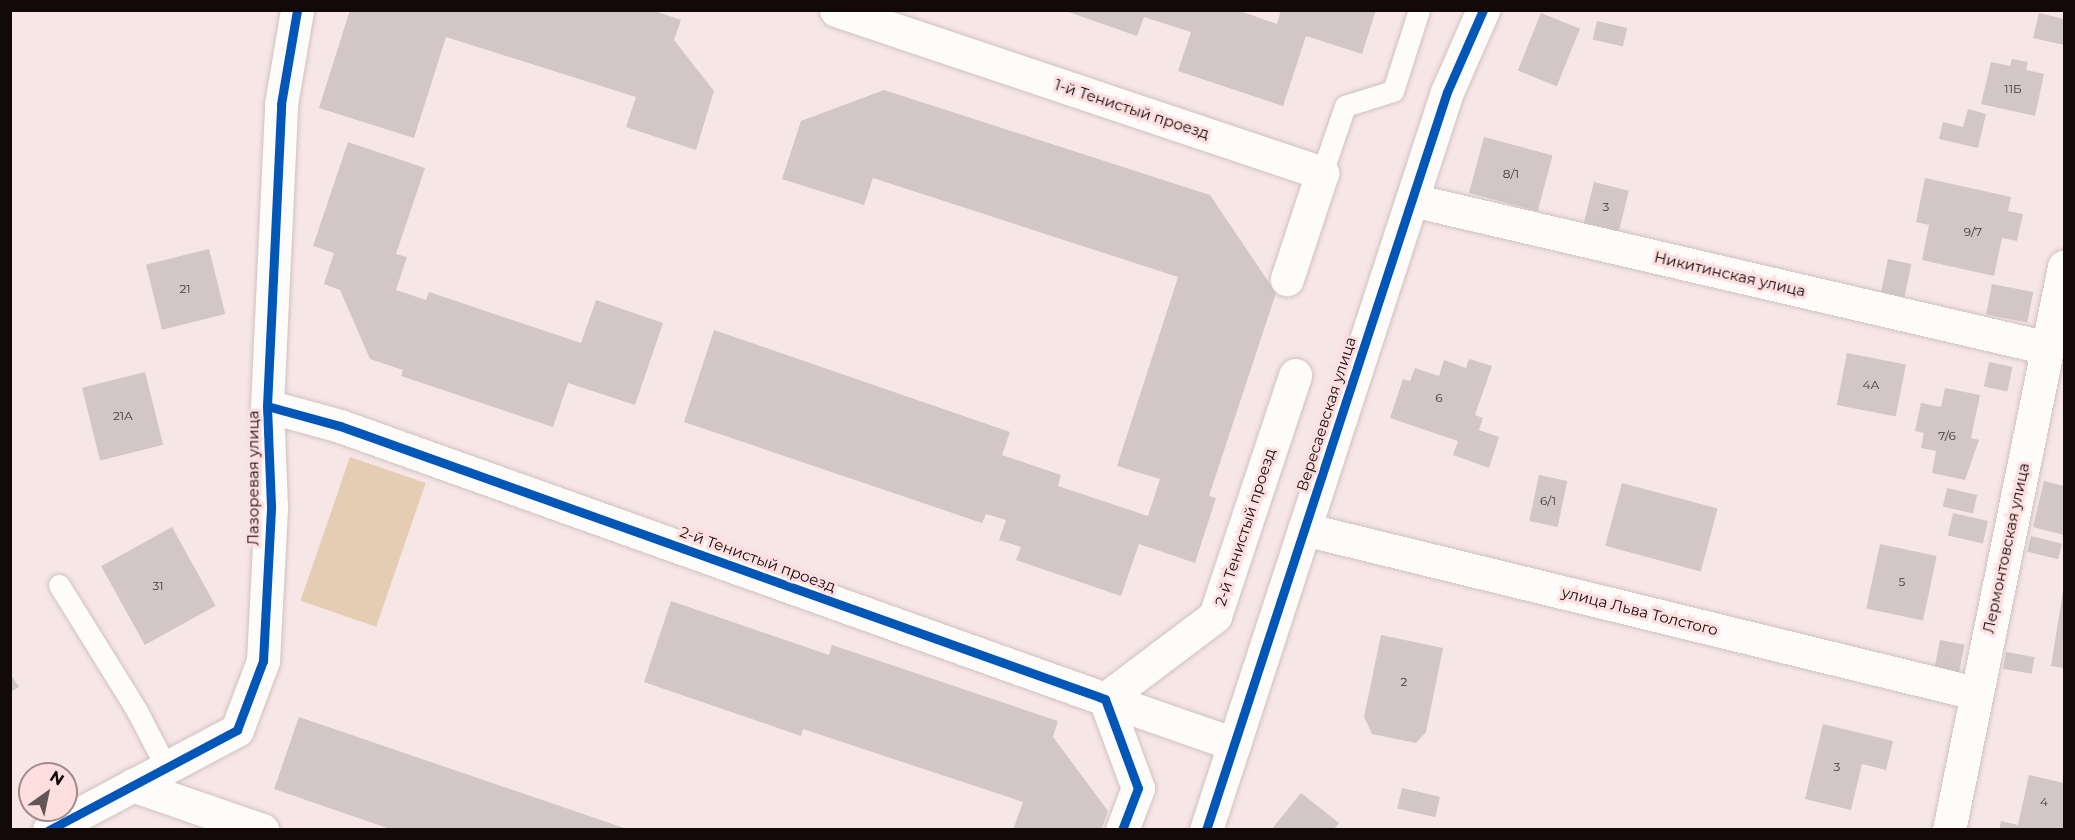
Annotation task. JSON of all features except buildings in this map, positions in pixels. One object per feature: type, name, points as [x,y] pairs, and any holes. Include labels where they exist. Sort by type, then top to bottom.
[{"type":"street","name":"Лазоревая улица","points":[[49,830],[237,730],[263,661],[271,506],[267,406],[281,104],[297,10]]},
{"type":"street","name":"1-й Тенистый проезд","points":[[836,10],[1322,173]]},
{"type":"street","name":"Вересаевская улица","points":[[1206,830],[1447,92],[1483,10]]},
{"type":"street","points":[[1287,279],[1322,173]]},
{"type":"street","name":"Никитинская улица","points":[[1412,200],[2048,348]]},
{"type":"street","name":"Лермонтовская улица","points":[[1949,830],[1975,693],[2064,267]]},
{"type":"street","name":"2-й Тенистый проезд","points":[[267,406],[340,426],[1105,699],[1215,616],[1295,375]]},
{"type":"street","name":"улица Льва Толстого","points":[[1304,529],[1975,693]]},
{"type":"street","points":[[1105,699],[1234,744]]},
{"type":"street","points":[[1105,699],[1138,788],[1122,830]]},
{"type":"street","points":[[132,785],[262,830]]},
{"type":"lane","points":[[1322,173],[1345,106],[1393,91],[1419,10]]},
{"type":"lane","points":[[59,585],[137,711],[166,767]]},
{"type":"shaded area","points":[[350,457],[426,483],[376,627],[301,601]]},
{"type":"cycle path","points":[[49,830],[237,730],[263,661],[271,506],[267,406],[281,104],[297,10]]},
{"type":"cycle path","points":[[1206,830],[1447,92],[1483,10]]},
{"type":"cycle path","points":[[267,406],[340,426],[1105,699],[1138,788],[1122,830]]}]
